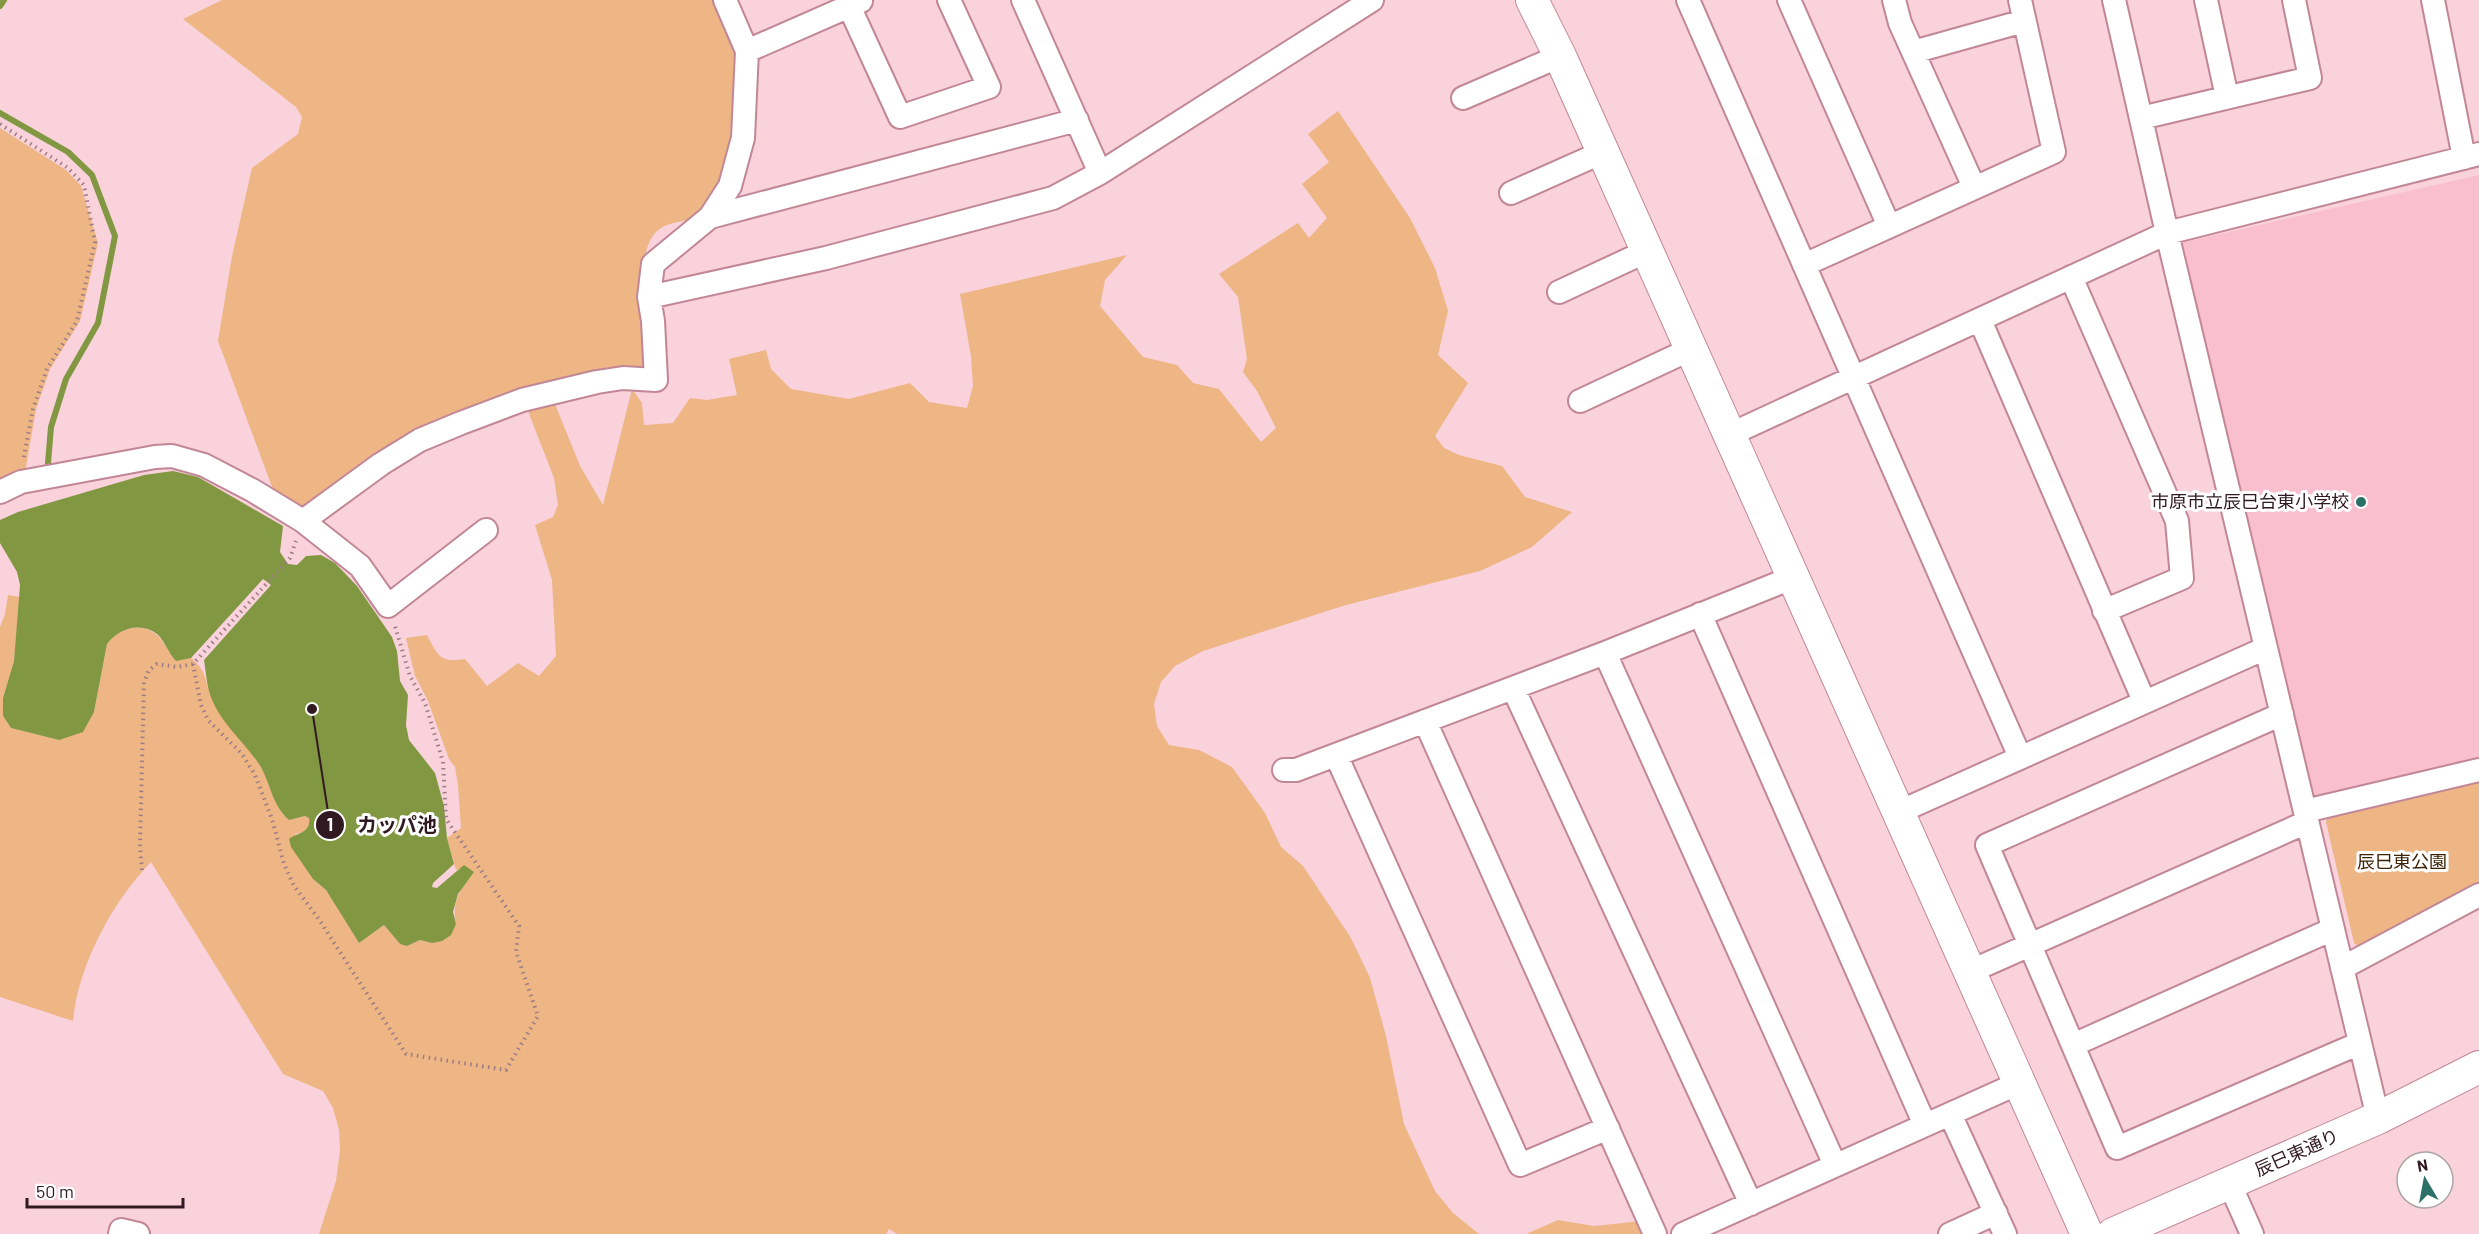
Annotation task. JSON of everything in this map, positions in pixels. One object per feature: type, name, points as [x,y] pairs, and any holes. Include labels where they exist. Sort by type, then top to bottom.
[{"type":"street","points":[[303,521],[381,464],[420,440],[461,423],[522,400],[597,382],[623,378],[656,380],[653,321],[649,297],[653,264],[710,217],[730,186],[743,138],[747,51],[725,0]]},
{"type":"street","points":[[747,51],[856,3],[900,117],[989,87],[949,0]]},
{"type":"street","points":[[1023,0],[1100,173]]},
{"type":"street","points":[[649,297],[826,258],[1041,201],[1080,185],[1372,0]]},
{"type":"street","points":[[1532,0],[1560,56],[2087,1234]]},
{"type":"street","points":[[1688,0],[2020,757]]},
{"type":"street","points":[[1789,0],[1889,226]]},
{"type":"street","points":[[1894,0],[1900,23],[1974,187]]},
{"type":"street","points":[[2114,0],[2378,1118]]},
{"type":"street","points":[[2206,0],[2227,97]]},
{"type":"street","points":[[2141,118],[2310,78],[2294,0]]},
{"type":"street","points":[[1730,435],[2168,233],[2471,156],[2433,0]]},
{"type":"street","points":[[1804,266],[2054,152],[2022,11],[1913,52]]},
{"type":"street","points":[[1463,98],[1560,56]]},
{"type":"street","points":[[710,217],[1077,120]]},
{"type":"street","points":[[1511,193],[1603,152]]},
{"type":"street","points":[[1559,292],[1647,251]]},
{"type":"street","points":[[2071,277],[2177,521],[2182,578],[2104,611]]},
{"type":"street","points":[[1980,320],[2144,701]]},
{"type":"street","points":[[1580,401],[1691,349]]},
{"type":"street","points":[[0,492],[21,482],[155,457],[172,456],[204,465],[252,490],[303,521],[355,561],[388,606],[486,530]]},
{"type":"street","points":[[1284,770],[1296,770],[1513,688],[1794,577]]},
{"type":"street","points":[[1700,615],[1925,1125]]},
{"type":"street","points":[[1899,812],[2266,648]]},
{"type":"street","points":[[1605,653],[1835,1165]]},
{"type":"street","points":[[1513,688],[1751,1204]]},
{"type":"street","points":[[2282,714],[1987,845],[2117,1148],[2360,1044]]},
{"type":"street","points":[[1425,721],[1655,1234]]},
{"type":"street","points":[[1336,754],[1520,1165],[1608,1128]]},
{"type":"street","points":[[1969,972],[2306,816],[2479,770]]},
{"type":"street","points":[[2342,968],[2479,895]]},
{"type":"street","points":[[2073,1045],[2333,929]]},
{"type":"street","name":"辰巳東通り","points":[[2113,1234],[2378,1118],[2479,1067]]},
{"type":"street","points":[[1683,1234],[2019,1083]]},
{"type":"street","points":[[1950,1114],[2005,1234]]},
{"type":"street","points":[[2229,1182],[2252,1234]]},
{"type":"street","points":[[1950,1234],[1996,1213]]},
{"type":"street","points":[[120,1234],[120,1230],[138,1234]]},
{"type":"path","points":[[0,124],[68,168],[84,185],[95,242],[76,321],[47,369],[33,409],[21,482]]},
{"type":"path","points":[[142,870],[140,846],[144,682],[149,670],[157,664],[177,667],[193,664],[290,558]]},
{"type":"path","points":[[193,664],[201,705],[208,720],[242,754],[255,775],[294,886],[318,918],[406,1054],[506,1070],[538,1016],[516,952],[519,926],[446,819],[443,762],[425,704],[410,676],[388,606]]},
{"type":"shaded area","name":"市原市立辰巳台東小学校","points":[[2479,175],[2479,762],[2313,802],[2181,243]]},
{"type":"shaded area","points":[[173,471],[198,477],[283,526],[280,552],[288,564],[297,565],[306,556],[321,555],[335,563],[357,586],[392,637],[397,651],[400,681],[408,695],[406,725],[409,740],[435,773],[444,806],[447,838],[454,864],[433,883],[432,887],[437,888],[464,865],[474,872],[458,894],[453,912],[456,924],[451,935],[442,941],[432,943],[420,940],[407,946],[400,944],[384,925],[359,943],[326,890],[313,879],[291,847],[289,839],[304,832],[308,827],[309,818],[305,816],[289,820],[283,814],[259,764],[222,717],[212,700],[204,660],[271,585],[263,579],[191,658],[176,661],[157,634],[144,628],[137,627],[117,634],[107,644],[94,712],[83,732],[59,740],[11,728],[3,716],[3,698],[14,661],[20,585],[17,572],[0,543],[0,520],[18,512],[144,475]]},
{"type":"green space","points":[[222,0],[722,0],[740,52],[731,171],[697,219],[666,226],[657,231],[649,242],[642,277],[647,372],[518,394],[299,510],[275,495],[218,341],[232,256],[252,168],[298,134],[302,117],[296,107],[183,19]]},
{"type":"green space","points":[[1338,111],[1410,218],[1435,268],[1448,311],[1438,355],[1468,383],[1435,436],[1444,448],[1459,455],[1502,466],[1525,497],[1572,512],[1532,547],[1480,571],[1346,605],[1203,651],[1175,666],[1161,682],[1154,704],[1157,726],[1169,745],[1199,750],[1232,767],[1265,813],[1281,847],[1303,866],[1351,938],[1370,978],[1386,1036],[1404,1124],[1435,1191],[1453,1213],[1479,1234],[897,1234],[889,1229],[886,1234],[319,1234],[336,1181],[340,1150],[339,1130],[333,1108],[323,1091],[283,1074],[151,862],[123,895],[100,935],[82,978],[73,1021],[0,997],[0,627],[8,595],[20,597],[14,661],[3,698],[3,716],[11,728],[59,740],[94,712],[107,644],[112,638],[131,628],[152,631],[161,639],[176,660],[191,658],[200,668],[217,707],[261,767],[276,802],[289,820],[305,816],[309,818],[310,825],[307,831],[295,834],[313,879],[326,890],[359,943],[384,925],[400,944],[407,946],[420,940],[432,943],[456,924],[456,903],[461,890],[473,872],[463,868],[456,870],[447,838],[461,828],[455,767],[449,759],[428,701],[415,676],[406,638],[427,635],[437,653],[445,659],[465,659],[487,686],[518,663],[539,676],[556,656],[552,580],[535,525],[553,517],[558,505],[554,478],[526,406],[553,399],[580,466],[603,505],[632,389],[642,403],[644,425],[673,423],[690,398],[707,400],[737,395],[729,359],[766,350],[771,369],[791,389],[849,399],[910,383],[929,402],[967,408],[973,386],[971,356],[960,294],[1127,255],[1105,280],[1100,306],[1143,357],[1177,365],[1193,383],[1219,389],[1261,442],[1276,428],[1257,391],[1243,372],[1247,359],[1238,297],[1219,274],[1298,223],[1309,238],[1327,218],[1302,184],[1329,162],[1308,134]]},
{"type":"green space","points":[[0,128],[66,170],[81,186],[98,243],[80,321],[50,369],[36,409],[26,467],[22,475],[0,489]]},
{"type":"green space","name":"辰巳東公園","points":[[2479,779],[2479,892],[2363,950],[2354,943],[2326,822],[2329,814]]},
{"type":"green space","points":[[1558,1220],[1594,1226],[1642,1221],[1649,1234],[1526,1234]]},
{"type":"waterway","points":[[0,6],[4,0]]},
{"type":"waterway","points":[[0,113],[68,152],[92,175],[115,236],[98,323],[66,379],[51,427],[48,463]]},
{"type":"place","name":"市原市立辰巳台東小学校","points":[[2361,502]]},
{"type":"place","name":"カッパ池","points":[[312,709]]}]
